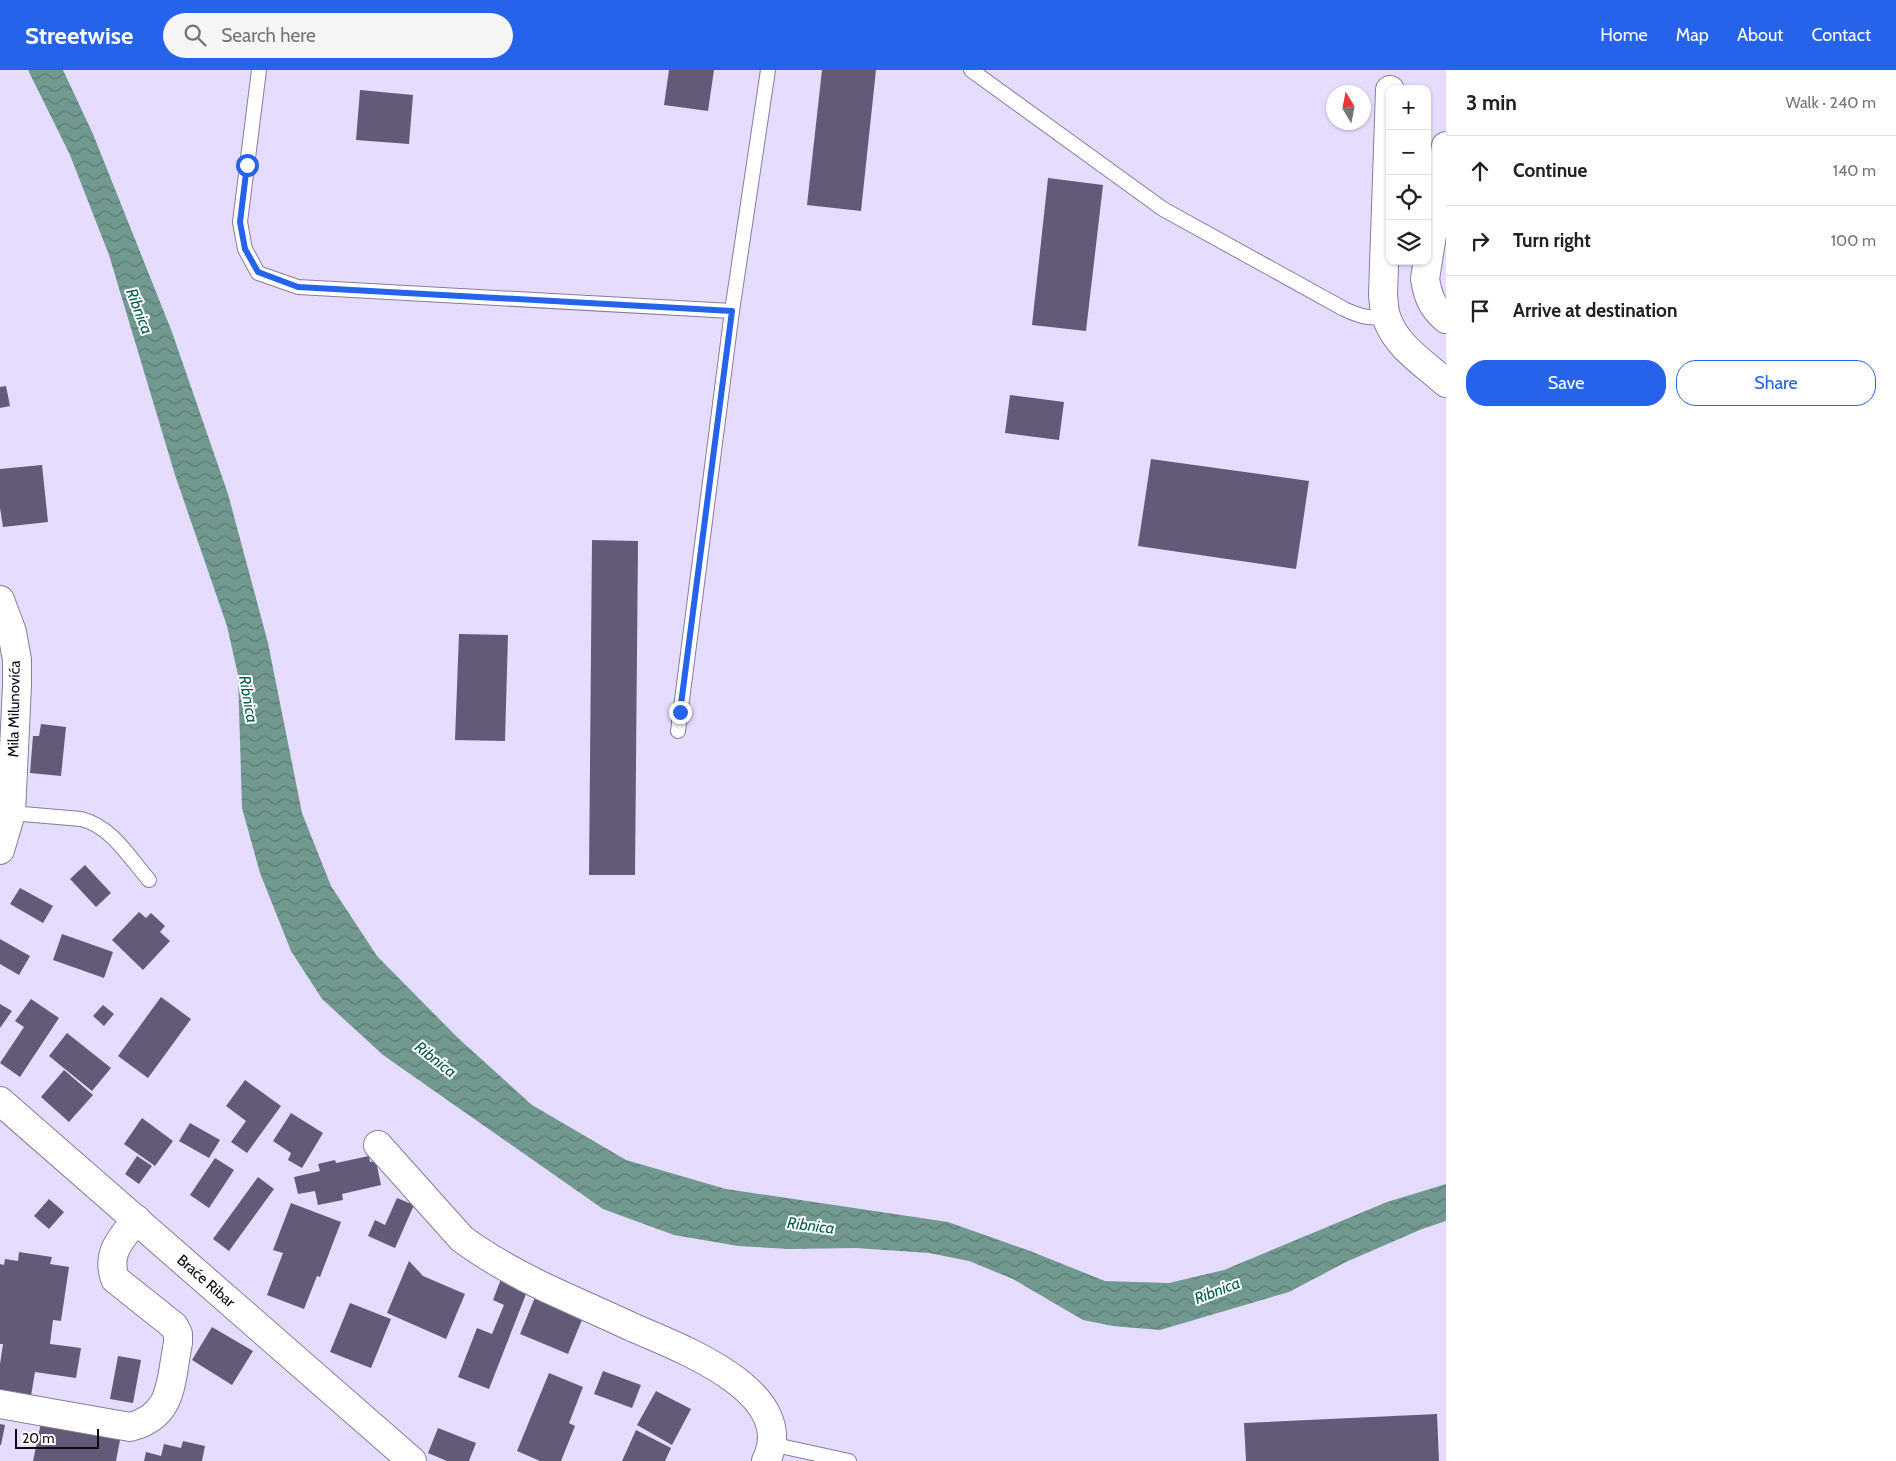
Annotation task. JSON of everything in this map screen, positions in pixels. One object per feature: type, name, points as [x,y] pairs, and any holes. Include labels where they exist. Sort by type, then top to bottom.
[{"type":"street","points":[[1390,70],[1390,85]]},
{"type":"street","points":[[1389,130],[1383,295],[1386,317],[1395,336],[1405,348],[1446,383]]},
{"type":"street","points":[[1446,146],[1425,280],[1428,298],[1436,311],[1446,318]]},
{"type":"street","name":"Mila Milunovića","points":[[0,600],[12,632],[17,685],[11,813],[0,850]]},
{"type":"street","name":"Braće Ribar","points":[[0,1101],[412,1461]]},
{"type":"street","points":[[378,1145],[462,1239],[475,1249],[543,1287],[686,1350],[726,1372],[756,1399],[765,1412],[770,1428],[768,1452]]},
{"type":"street","points":[[0,1404],[130,1427],[143,1424],[160,1411],[167,1401],[178,1344],[178,1334],[174,1326],[115,1279],[112,1269],[114,1248],[136,1219]]},
{"type":"lane","points":[[259,70],[240,222],[245,249],[258,272],[298,287],[732,311]]},
{"type":"lane","points":[[678,731],[732,311],[768,70]]},
{"type":"lane","points":[[971,70],[1163,209],[1344,309],[1361,317],[1372,319],[1386,317]]},
{"type":"lane","points":[[11,813],[81,819],[91,822],[105,829],[149,880]]},
{"type":"lane","points":[[768,1452],[849,1461]]},
{"type":"water","name":"Ribnica","points":[[28,70],[63,70],[93,134],[172,332],[228,494],[268,643],[302,813],[331,886],[377,956],[458,1038],[532,1105],[626,1160],[726,1189],[948,1222],[1030,1251],[1105,1281],[1169,1283],[1224,1270],[1387,1202],[1446,1184],[1446,1221],[1422,1229],[1346,1262],[1289,1292],[1160,1330],[1113,1326],[1083,1320],[1013,1279],[969,1261],[929,1253],[856,1248],[789,1249],[738,1246],[674,1235],[603,1209],[383,1055],[322,999],[291,951],[260,873],[242,808],[238,675],[227,626],[175,475],[109,255],[70,155]]},
{"type":"building","points":[[669,70],[714,70],[708,111],[664,105]]},
{"type":"building","points":[[822,70],[876,70],[861,211],[807,205]]},
{"type":"building","points":[[360,90],[413,95],[409,144],[356,140]]},
{"type":"building","points":[[1048,178],[1103,185],[1086,331],[1032,325]]},
{"type":"building","points":[[6,386],[10,406],[0,408],[0,387]]},
{"type":"building","points":[[1010,395],[1064,402],[1059,440],[1005,433]]},
{"type":"building","points":[[1151,459],[1309,481],[1296,569],[1138,546]]},
{"type":"building","points":[[42,465],[48,522],[3,527],[0,508],[0,469]]},
{"type":"building","points":[[592,540],[638,541],[635,875],[589,875]]},
{"type":"building","points":[[459,634],[508,635],[505,741],[455,740]]},
{"type":"building","points":[[41,724],[66,727],[61,776],[30,773],[33,736],[39,736]]},
{"type":"building","points":[[85,865],[111,893],[96,907],[70,879]]},
{"type":"building","points":[[20,888],[53,906],[43,923],[10,904]]},
{"type":"building","points":[[139,912],[146,918],[151,913],[165,926],[160,932],[170,941],[143,970],[112,940]]},
{"type":"building","points":[[62,934],[113,952],[104,978],[53,960]]},
{"type":"building","points":[[0,939],[30,956],[19,975],[0,964]]},
{"type":"building","points":[[161,997],[191,1019],[148,1078],[118,1056]]},
{"type":"building","points":[[31,999],[59,1018],[20,1077],[0,1063],[24,1027],[15,1021]]},
{"type":"building","points":[[0,1004],[12,1011],[0,1028]]},
{"type":"building","points":[[103,1005],[114,1014],[104,1026],[93,1016]]},
{"type":"building","points":[[67,1033],[111,1068],[92,1091],[49,1056]]},
{"type":"building","points":[[64,1070],[93,1095],[69,1122],[41,1097]]},
{"type":"building","points":[[245,1080],[281,1106],[247,1153],[231,1142],[246,1121],[226,1106]]},
{"type":"building","points":[[291,1113],[323,1133],[302,1168],[288,1160],[291,1153],[273,1141]]},
{"type":"building","points":[[142,1118],[173,1141],[155,1166],[124,1144]]},
{"type":"building","points":[[190,1123],[220,1140],[209,1158],[179,1141]]},
{"type":"building","points":[[137,1156],[152,1166],[139,1184],[125,1174]]},
{"type":"building","points":[[369,1156],[370,1162],[376,1161],[381,1185],[342,1194],[343,1200],[318,1205],[315,1191],[298,1194],[294,1177],[320,1171],[318,1164],[335,1160],[336,1163]]},
{"type":"building","points":[[215,1158],[234,1170],[209,1208],[190,1195]]},
{"type":"building","points":[[258,1177],[274,1189],[229,1251],[213,1239]]},
{"type":"building","points":[[397,1198],[414,1205],[395,1248],[368,1236],[375,1220],[385,1225]]},
{"type":"building","points":[[49,1199],[64,1212],[49,1229],[34,1216]]},
{"type":"building","points":[[291,1203],[341,1222],[320,1277],[317,1276],[304,1309],[267,1295],[283,1253],[273,1250]]},
{"type":"building","points":[[19,1252],[52,1257],[50,1264],[69,1267],[61,1321],[53,1320],[50,1344],[81,1348],[76,1378],[35,1372],[31,1396],[0,1392],[0,1364],[3,1344],[0,1344],[0,1264],[4,1265],[5,1259],[18,1261]]},
{"type":"building","points":[[409,1261],[423,1276],[465,1294],[446,1339],[387,1313]]},
{"type":"building","points":[[501,1279],[528,1289],[489,1389],[458,1377],[477,1328],[492,1334],[504,1305],[493,1300]]},
{"type":"building","points":[[536,1295],[584,1315],[568,1354],[520,1334]]},
{"type":"building","points":[[350,1303],[391,1319],[371,1368],[330,1352]]},
{"type":"building","points":[[212,1327],[253,1351],[232,1385],[192,1360]]},
{"type":"building","points":[[118,1356],[141,1360],[133,1403],[110,1399]]},
{"type":"building","points":[[603,1371],[641,1385],[632,1408],[594,1394]]},
{"type":"building","points":[[549,1373],[583,1387],[569,1423],[575,1426],[561,1461],[540,1461],[517,1451]]},
{"type":"building","points":[[656,1391],[691,1409],[672,1445],[637,1425]]},
{"type":"building","points":[[1437,1414],[1439,1461],[1246,1461],[1244,1423]]},
{"type":"building","points":[[42,1418],[121,1435],[116,1461],[33,1461]]},
{"type":"building","points":[[0,1424],[5,1425],[1,1445],[0,1445]]},
{"type":"building","points":[[438,1428],[476,1443],[469,1461],[447,1461],[428,1453]]},
{"type":"building","points":[[636,1430],[671,1448],[665,1461],[622,1461]]},
{"type":"building","points":[[183,1441],[205,1446],[202,1461],[144,1461],[146,1452],[161,1456],[164,1444],[181,1448]]},
{"type":"route","points":[[247,165],[240,222],[245,249],[258,272],[298,287],[732,311],[680,712]]}]
